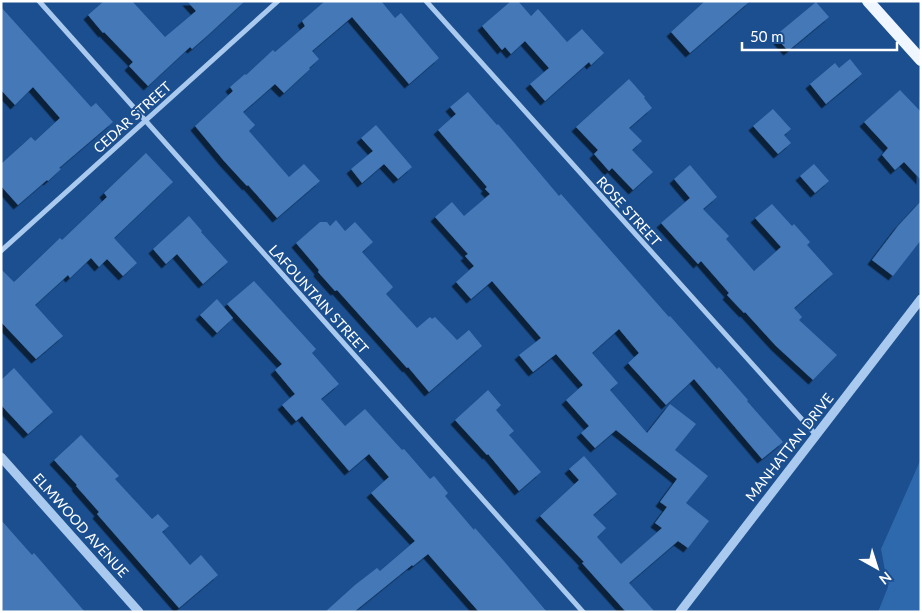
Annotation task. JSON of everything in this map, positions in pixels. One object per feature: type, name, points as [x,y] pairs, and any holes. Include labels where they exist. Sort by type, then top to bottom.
[{"type":"main road","points":[[868,1],[921,60]]},
{"type":"street","name":"LAFOUNTAIN STREET","points":[[39,1],[583,612]]},
{"type":"street","name":"CEDAR STREET","points":[[1,251],[278,1]]},
{"type":"street","name":"ROSE STREET","points":[[426,1],[816,436]]},
{"type":"street","name":"MANHATTAN DRIVE","points":[[680,612],[921,299]]},
{"type":"street","name":"ELMWOOD AVENUE","points":[[1,457],[140,612]]},
{"type":"shaded area","points":[[921,459],[921,612],[878,612],[888,587],[881,549]]},
{"type":"building","points":[[104,1],[132,1],[165,37],[196,11],[187,1],[245,1],[192,49],[190,47],[148,86],[129,66],[133,62],[103,33],[88,15]]},
{"type":"building","points":[[325,1],[381,1],[395,18],[401,13],[439,58],[409,84],[352,17],[312,51],[319,59],[284,93],[275,84],[243,112],[255,125],[249,131],[289,177],[304,164],[320,181],[277,218],[224,161],[195,126],[233,91],[230,87],[273,50],[275,52],[305,26],[302,21]]},
{"type":"building","points":[[511,1],[518,1],[531,16],[538,9],[567,42],[582,29],[604,53],[591,65],[589,62],[545,101],[530,84],[549,68],[525,41],[511,54],[505,47],[502,50],[482,26]]},
{"type":"building","points":[[705,1],[750,1],[690,53],[671,32]]},
{"type":"building","points":[[816,2],[829,17],[788,51],[775,36]]},
{"type":"building","points":[[1,7],[91,107],[96,103],[113,122],[59,168],[61,169],[48,181],[18,205],[1,186],[1,164],[31,137],[35,141],[60,118],[33,87],[15,105],[1,90]]},
{"type":"building","points":[[850,59],[862,74],[826,104],[810,84],[835,63],[839,68]]},
{"type":"building","points":[[629,79],[652,108],[629,128],[642,141],[632,150],[653,172],[633,190],[612,168],[609,171],[594,154],[598,150],[576,127]]},
{"type":"building","points":[[900,90],[921,112],[921,180],[904,162],[895,170],[882,155],[888,148],[864,122]]},
{"type":"building","points":[[468,92],[669,317],[717,369],[719,367],[783,442],[762,459],[694,379],[666,405],[628,363],[639,353],[619,329],[592,353],[618,383],[610,390],[647,433],[670,404],[696,424],[675,450],[708,476],[686,503],[709,521],[688,548],[678,541],[629,583],[655,612],[626,612],[582,563],[584,562],[540,516],[579,480],[569,469],[584,456],[617,494],[593,515],[606,528],[597,537],[621,564],[662,528],[655,523],[667,507],[660,502],[677,479],[616,430],[595,448],[581,433],[589,426],[566,400],[583,385],[556,354],[533,372],[519,355],[541,338],[492,281],[471,299],[456,282],[474,266],[465,256],[468,254],[435,217],[452,202],[464,216],[490,194],[485,189],[487,187],[438,130],[456,114],[450,107]]},
{"type":"building","points":[[773,109],[791,129],[784,135],[791,143],[778,154],[753,126]]},
{"type":"building","points":[[376,125],[412,167],[398,179],[384,164],[362,183],[351,169],[373,151],[361,138]]},
{"type":"building","points":[[146,153],[173,182],[114,238],[137,263],[123,276],[107,259],[99,267],[91,258],[70,278],[68,275],[35,305],[63,336],[36,359],[1,322],[1,269],[14,282],[107,197],[104,193]]},
{"type":"building","points":[[814,164],[829,181],[815,193],[800,176]]},
{"type":"building","points":[[690,165],[717,197],[703,209],[729,236],[726,239],[754,271],[781,247],[755,218],[772,204],[810,242],[807,245],[833,274],[794,308],[802,317],[799,320],[837,355],[813,380],[744,313],[727,295],[729,293],[701,261],[698,264],[661,223],[690,198],[674,179]]},
{"type":"building","points":[[921,201],[921,240],[893,276],[872,260],[898,226]]},
{"type":"building","points":[[189,216],[228,262],[203,284],[177,254],[166,264],[153,249]]},
{"type":"building","points":[[336,220],[345,231],[355,222],[373,242],[362,252],[393,287],[386,294],[417,328],[430,317],[432,319],[435,317],[457,340],[469,330],[482,346],[429,392],[337,290],[335,291],[318,272],[319,270],[296,243],[320,222],[327,222],[330,226]]},
{"type":"building","points":[[254,281],[316,349],[312,353],[339,384],[321,399],[345,426],[365,409],[430,479],[434,476],[448,493],[445,496],[547,612],[479,612],[428,554],[354,612],[325,612],[355,585],[377,568],[380,571],[415,541],[371,493],[389,477],[369,454],[349,471],[302,416],[296,421],[282,405],[295,394],[275,370],[282,364],[227,304]]},
{"type":"building","points":[[217,299],[233,318],[217,333],[200,315]]},
{"type":"building","points":[[14,368],[53,412],[28,434],[1,405],[1,380]]},
{"type":"building","points":[[488,390],[501,405],[496,410],[514,431],[509,435],[541,472],[519,491],[488,454],[455,420]]},
{"type":"building","points":[[81,435],[119,476],[115,479],[152,519],[158,514],[169,526],[162,532],[190,565],[201,555],[218,575],[179,608],[97,514],[99,512],[54,460]]},
{"type":"building","points":[[1,520],[32,555],[34,553],[85,612],[1,612]]}]
